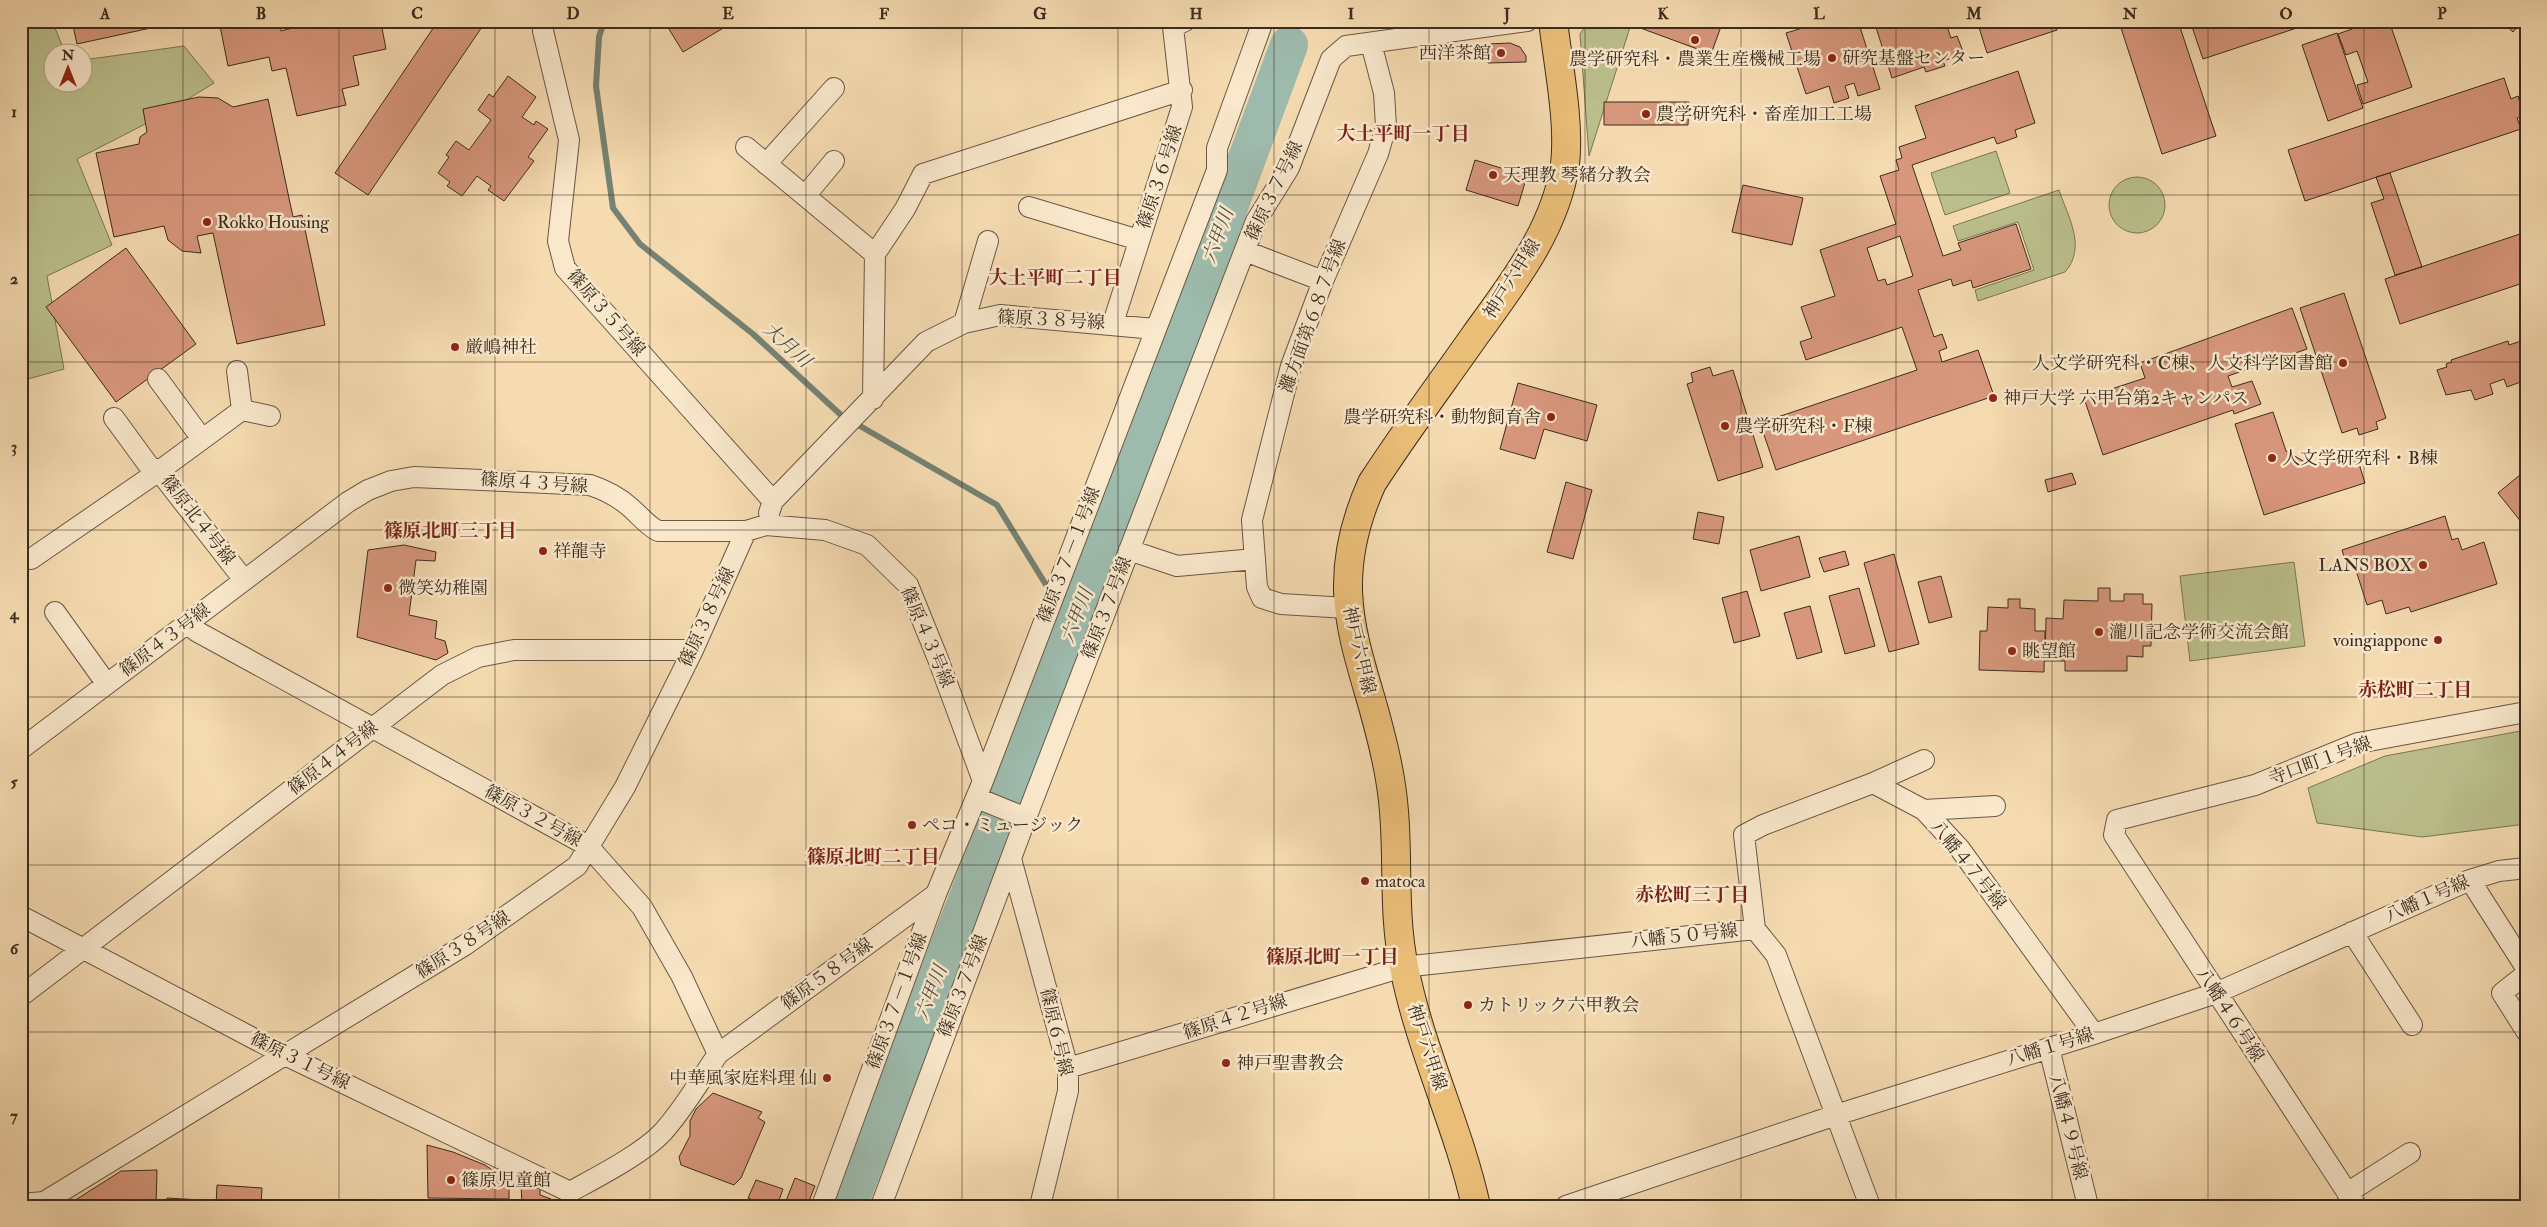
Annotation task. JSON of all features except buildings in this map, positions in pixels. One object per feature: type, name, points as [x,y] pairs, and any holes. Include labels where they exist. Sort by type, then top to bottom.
[{"type":"main road","name":"神戸六甲線","points":[[1476,1206],[1454,1129],[1412,1004],[1404,966],[1397,928],[1397,841],[1391,781],[1385,748],[1351,633],[1348,608],[1348,563],[1352,539],[1360,512],[1372,483],[1518,276],[1548,221],[1561,187],[1565,162],[1565,126],[1553,21]]},
{"type":"street","name":"篠原３５号線","points":[[544,21],[543,31],[569,140],[558,241],[566,268],[773,501]]},
{"type":"street","name":"篠原３７－１号線","points":[[822,1206],[936,894],[980,789],[1217,170],[1217,148],[1264,21]]},
{"type":"street","name":"篠原３７号線","points":[[881,1206],[1026,818],[1256,221],[1289,168],[1331,60],[1346,46],[1527,21]]},
{"type":"street","name":"篠原３６号線","points":[[1113,323],[1182,107],[1179,24]]},
{"type":"street","name":"灘方面第６８７号線","points":[[1348,608],[1281,604],[1262,598],[1257,587],[1252,520],[1291,366],[1323,282],[1378,154],[1386,126],[1384,93],[1371,43]]},
{"type":"street","points":[[766,164],[834,88]]},
{"type":"street","points":[[873,399],[875,254],[905,209],[923,174],[1182,90]]},
{"type":"street","points":[[746,147],[875,254]]},
{"type":"street","points":[[805,196],[834,161]]},
{"type":"street","points":[[1029,207],[1140,240]]},
{"type":"street","points":[[964,323],[988,241]]},
{"type":"street","points":[[1245,250],[1323,282]]},
{"type":"street","name":"篠原３８号線","points":[[766,525],[773,501],[926,342],[964,323],[1000,315],[1113,323],[1155,329]]},
{"type":"street","points":[[237,371],[242,410],[270,416]]},
{"type":"street","points":[[158,379],[202,438]]},
{"type":"street","name":"篠原北４号線","points":[[242,410],[159,471],[244,580]]},
{"type":"street","points":[[31,559],[159,471],[149,466],[114,418]]},
{"type":"street","name":"篠原４３号線","points":[[21,749],[348,502],[368,490],[391,481],[414,478],[590,485],[608,491],[658,531],[746,531],[766,525],[825,530],[867,545],[908,585],[938,659],[980,789]]},
{"type":"street","name":"篠原３８号線","points":[[21,1204],[44,1202],[465,946],[577,866],[625,787],[692,650],[746,531]]},
{"type":"street","points":[[1129,550],[1178,566],[1255,559]]},
{"type":"street","points":[[55,612],[106,683]]},
{"type":"street","name":"篠原３２号線","points":[[188,623],[196,631],[588,846],[642,907],[682,977],[718,1054]]},
{"type":"street","name":"篠原４４号線","points":[[21,996],[85,950],[442,675],[478,657],[514,650],[692,650]]},
{"type":"street","name":"寺口町１号線","points":[[2117,820],[2255,784],[2358,743],[2526,712]]},
{"type":"street","points":[[1755,929],[1744,835],[1763,825],[1873,783],[1924,760]]},
{"type":"street","name":"八幡４７号線","points":[[1873,783],[1924,810],[1960,849],[2094,1034]]},
{"type":"street","points":[[980,789],[1026,818]]},
{"type":"street","points":[[1924,810],[1995,806]]},
{"type":"street","name":"八幡４６号線","points":[[2117,820],[2114,835],[2351,1199]]},
{"type":"street","name":"篠原６号線","points":[[1011,859],[1068,1068],[1068,1090],[1040,1206]]},
{"type":"street","name":"八幡１号線","points":[[1566,1206],[1836,1115],[2094,1034],[2216,993],[2470,880],[2499,871],[2526,868]]},
{"type":"street","points":[[2470,880],[2526,968]]},
{"type":"street","name":"篠原５８号線","points":[[718,1054],[936,894]]},
{"type":"street","name":"篠原３１号線","points":[[21,916],[285,1055],[570,1199]]},
{"type":"street","name":"八幡５０号線","points":[[1404,966],[1755,929],[1776,955],[1870,1206]]},
{"type":"street","points":[[2352,932],[2412,1025]]},
{"type":"street","name":"篠原４２号線","points":[[1068,1068],[1404,966]]},
{"type":"street","points":[[2526,974],[2502,993],[2526,1030]]},
{"type":"street","name":"八幡４９号線","points":[[2048,1048],[2088,1206]]},
{"type":"street","points":[[570,1199],[660,1135],[678,1113],[718,1054]]},
{"type":"street","points":[[2351,1199],[2410,1153]]},
{"type":"green space","points":[[21,21],[52,21],[61,42],[42,42],[42,92],[92,92],[92,59],[184,46],[214,83],[159,117],[77,159],[112,245],[47,276],[64,369],[21,381]]},
{"type":"green space","points":[[1589,21],[1632,21],[1589,156],[1580,34]]},
{"type":"green space","points":[[1996,151],[2010,193],[1945,215],[1931,173]]},
{"type":"green space","points":[[2132,177],[2142,177],[2157,185],[2163,194],[2165,205],[2163,216],[2157,225],[2142,233],[2132,233],[2121,228],[2114,221],[2109,210],[2109,200],[2114,189],[2121,182]]},
{"type":"green space","points":[[2059,190],[2071,221],[2075,242],[2075,252],[2065,272],[1978,301],[1975,290],[2034,270],[2018,222],[1958,241],[1953,226]]},
{"type":"green space","points":[[2294,562],[2305,646],[2190,661],[2180,576]]},
{"type":"green space","points":[[2526,730],[2526,824],[2422,837],[2317,823],[2308,788],[2385,756]]},
{"type":"green space","points":[[420,1204],[513,1205],[513,1206],[420,1206]]},
{"type":"waterway","name":"大月川","points":[[604,21],[599,37],[596,86],[613,208],[640,244],[753,334],[841,415],[997,505],[1051,593]]},
{"type":"waterway","name":"六甲川","points":[[1289,45],[1294,21]]},
{"type":"waterway","name":"大月川","points":[[848,1206],[1073,628],[1289,45]]},
{"type":"waterway","name":"大月川","points":[[1057,602],[1073,628]]},
{"type":"place","name":"農学研究科・農業生産機械工場","points":[[1695,40]]},
{"type":"place","name":"西洋茶館","points":[[1501,53]]},
{"type":"place","name":"研究基盤センター","points":[[1832,58]]},
{"type":"place","name":"農学研究科・畜産加工工場","points":[[1646,114]]},
{"type":"place","name":"天理教 琴緒分教会","points":[[1493,175]]},
{"type":"place","name":"Rokko Housing","points":[[207,222]]},
{"type":"place","name":"厳嶋神社","points":[[455,347]]},
{"type":"place","name":"人文学研究科・C棟、人文科学図書館","points":[[2343,363]]},
{"type":"place","name":"神戸大学 六甲台第2キャンパス","points":[[1993,398]]},
{"type":"place","name":"農学研究科・動物飼育舎","points":[[1551,417]]},
{"type":"place","name":"農学研究科・F棟","points":[[1725,426]]},
{"type":"place","name":"人文学研究科・B棟","points":[[2272,458]]},
{"type":"place","name":"祥龍寺","points":[[543,551]]},
{"type":"place","name":"LANS BOX","points":[[2423,565]]},
{"type":"place","name":"微笑幼稚園","points":[[388,588]]},
{"type":"place","name":"瀧川記念学術交流会館","points":[[2099,632]]},
{"type":"place","name":"voingiappone","points":[[2438,640]]},
{"type":"place","name":"眺望館","points":[[2012,651]]},
{"type":"place","name":"ペコ・ミュージック","points":[[912,825]]},
{"type":"place","name":"matoca","points":[[1365,881]]},
{"type":"place","name":"カトリック六甲教会","points":[[1468,1005]]},
{"type":"place","name":"神戸聖書教会","points":[[1226,1063]]},
{"type":"place","name":"中華風家庭料理 仙","points":[[827,1078]]},
{"type":"place","name":"篠原児童館","points":[[451,1180]]},
{"type":"district","name":"大土平町一丁目","points":[[1403,134]]},
{"type":"district","name":"大土平町二丁目","points":[[1055,278]]},
{"type":"district","name":"篠原北町三丁目","points":[[450,531]]},
{"type":"district","name":"赤松町二丁目","points":[[2415,690]]},
{"type":"district","name":"篠原北町二丁目","points":[[873,857]]},
{"type":"district","name":"赤松町三丁目","points":[[1692,895]]},
{"type":"district","name":"篠原北町一丁目","points":[[1332,957]]}]
